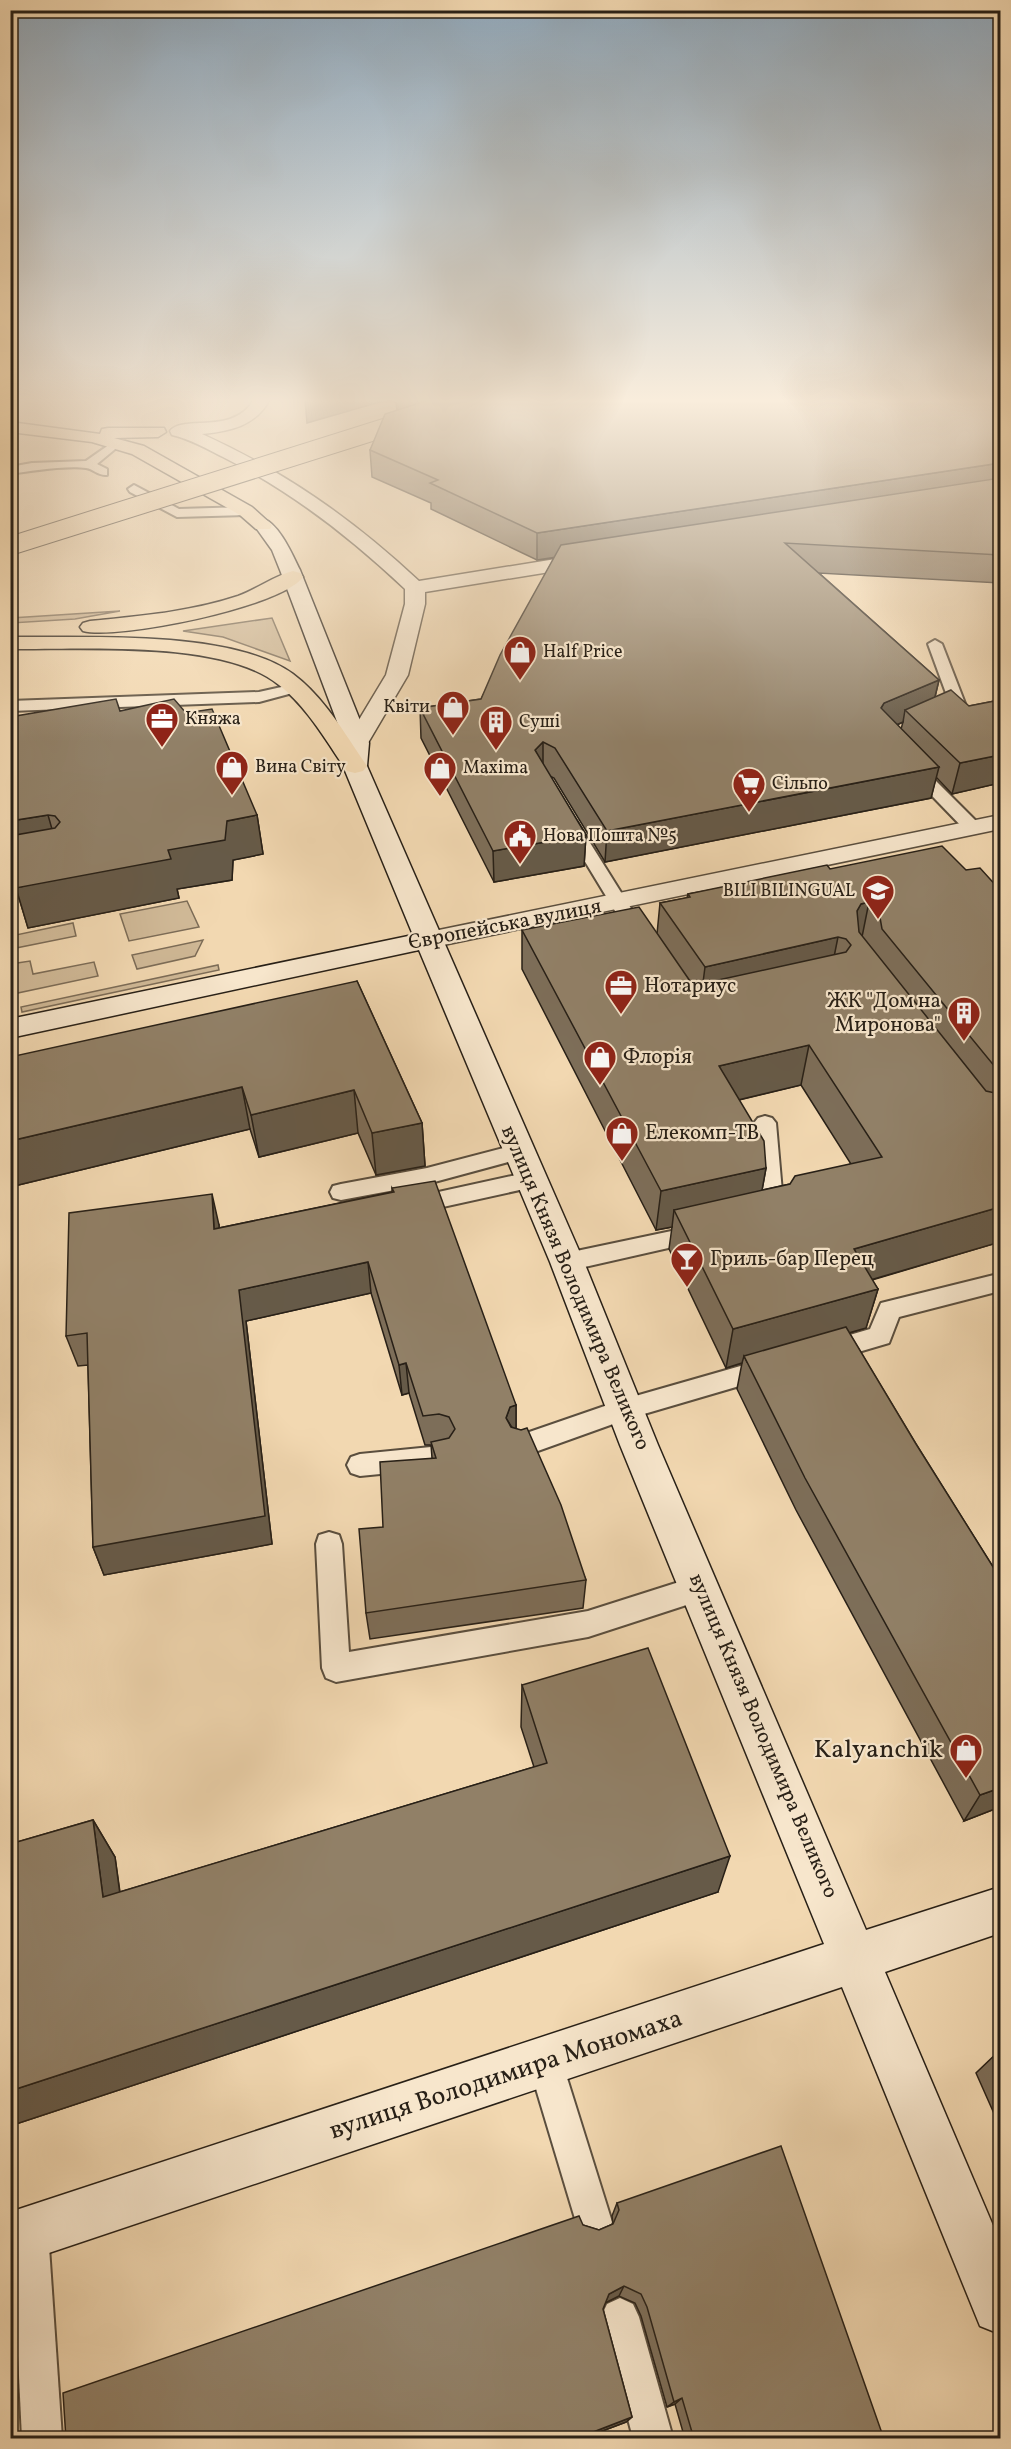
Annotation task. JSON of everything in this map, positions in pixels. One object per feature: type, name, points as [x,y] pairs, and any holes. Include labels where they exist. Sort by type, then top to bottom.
[{"type":"main road","points":[[10,546],[114,513]]},
{"type":"main road","name":"вулиця Князя Володимира Великого","points":[[249,513],[263,525]]},
{"type":"main road","points":[[10,634],[158,620],[199,613],[234,604],[274,589],[293,578]]},
{"type":"main road","points":[[10,644],[141,646],[199,650],[231,656],[272,670],[295,688],[356,754]]},
{"type":"street","points":[[325,513],[376,552],[414,588],[415,604],[397,675],[356,754]]},
{"type":"street","name":"вулиця Князя Володимира Великого","points":[[263,525],[281,550],[293,578],[356,754],[429,940],[567,1262],[626,1409],[1000,2306]]},
{"type":"street","points":[[414,588],[610,556]]},
{"type":"street","name":"Європейська вулиця","points":[[10,1029],[1000,822]]},
{"type":"street","name":"вулиця Володимира Мономаха","points":[[20,2236],[1000,1910]]},
{"type":"lane","points":[[927,720],[958,706],[935,644]]},
{"type":"lane","points":[[10,706],[259,697],[295,688]]},
{"type":"lane","points":[[900,753],[973,828]]},
{"type":"lane","points":[[562,809],[617,902],[648,948]]},
{"type":"lane","points":[[752,1220],[773,1215],[765,1123]]},
{"type":"lane","points":[[341,1192],[427,1176],[524,1166]]},
{"type":"lane","points":[[388,1209],[524,1166]]},
{"type":"lane","points":[[567,1262],[720,1228]]},
{"type":"lane","points":[[521,1446],[626,1409],[880,1336],[889,1310],[998,1283]]},
{"type":"lane","points":[[360,1465],[441,1457]]},
{"type":"lane","points":[[329,1544],[336,1668],[588,1624],[701,1588]]},
{"type":"lane","points":[[545,2062],[594,2222]]},
{"type":"lane","points":[[20,2236],[42,2439]]},
{"type":"lane","points":[[620,2318],[653,2439]]},
{"type":"shaded area","points":[[120,611],[75,619],[11,623],[11,618]]},
{"type":"shaded area","points":[[272,618],[290,661],[223,637],[183,631]]},
{"type":"shaded area","points":[[187,901],[199,927],[129,941],[120,914]]},
{"type":"shaded area","points":[[73,923],[76,936],[11,949],[11,936]]},
{"type":"shaded area","points":[[203,940],[195,956],[137,969],[132,955]]},
{"type":"shaded area","points":[[30,961],[33,974],[94,962],[98,976],[13,994],[11,964]]},
{"type":"shaded area","points":[[218,965],[219,970],[22,1012],[21,1007]]},
{"type":"building","points":[[495,513],[667,513],[537,533]]},
{"type":"building","points":[[769,513],[1000,513],[1000,555],[785,543],[939,680],[884,703],[881,708],[939,767],[607,831],[555,748],[543,742],[535,750],[586,835],[493,851],[420,708],[481,699],[500,655],[561,545]]},
{"type":"building","points":[[951,690],[969,706],[1000,700],[1000,755],[960,763],[905,710]]},
{"type":"building","points":[[116,699],[120,711],[174,699],[186,713],[212,709],[257,815],[227,821],[225,840],[168,850],[171,859],[16,888],[10,860],[10,836],[55,828],[60,822],[55,816],[48,815],[10,821],[10,717]]},
{"type":"building","points":[[942,846],[966,870],[980,868],[1000,890],[1000,1073],[882,929],[878,906],[869,902],[861,904],[857,911],[859,932],[986,1091],[1000,1092],[1000,1207],[854,1249],[878,1289],[733,1329],[674,1210],[790,1184],[795,1176],[882,1157],[809,1045],[719,1066],[764,1141],[766,1168],[661,1191],[522,930],[639,907],[690,981],[700,984],[846,952],[851,945],[846,939],[838,937],[705,967],[660,903],[690,897],[688,894],[827,865],[830,869]]},
{"type":"building","points":[[357,981],[422,1123],[372,1133],[354,1090],[251,1115],[242,1087],[10,1141],[10,1057]]},
{"type":"building","points":[[435,1181],[516,1405],[510,1407],[506,1418],[511,1427],[521,1430],[527,1428],[561,1505],[586,1580],[366,1613],[359,1529],[383,1527],[380,1462],[436,1458],[431,1442],[449,1438],[455,1429],[449,1417],[439,1414],[423,1416],[406,1363],[399,1365],[368,1262],[239,1290],[265,1516],[93,1547],[87,1333],[66,1336],[69,1213],[212,1194],[214,1229],[394,1192],[392,1188]]},
{"type":"building","points":[[846,1327],[1000,1578],[1000,1788],[980,1795],[805,1478],[744,1356]]},
{"type":"building","points":[[648,1648],[730,1856],[10,2091],[10,1844],[93,1820],[103,1897],[547,1763],[522,1685]]},
{"type":"building","points":[[781,2146],[884,2439],[694,2439],[682,2398],[674,2402],[647,2307],[641,2294],[624,2286],[609,2294],[603,2309],[632,2417],[575,2439],[66,2439],[63,2393],[579,2216],[583,2225],[599,2230],[613,2224],[619,2210],[617,2203]]},
{"type":"place","name":"Half Price","points":[[520,681]]},
{"type":"place","name":"Квіти","points":[[453,736]]},
{"type":"place","name":"Княжа","points":[[162,748]]},
{"type":"place","name":"Суші","points":[[496,751]]},
{"type":"place","name":"Вина Світу","points":[[232,796]]},
{"type":"place","name":"Maxima","points":[[440,797]]},
{"type":"place","name":"Сільпо","points":[[749,813]]},
{"type":"place","name":"Нова Пошта №5","points":[[520,865]]},
{"type":"place","name":"BILI BILINGUAL","points":[[878,920]]},
{"type":"place","name":"Нотариус","points":[[621,1015]]},
{"type":"place","name":"ЖК \"Дом на Миронова\"","points":[[964,1042]]},
{"type":"place","name":"Флорія","points":[[600,1086]]},
{"type":"place","name":"Елекомп-ТВ","points":[[622,1162]]},
{"type":"place","name":"Гриль-бар Перец","points":[[687,1288]]},
{"type":"place","name":"Kalyanchik","points":[[966,1779]]}]
